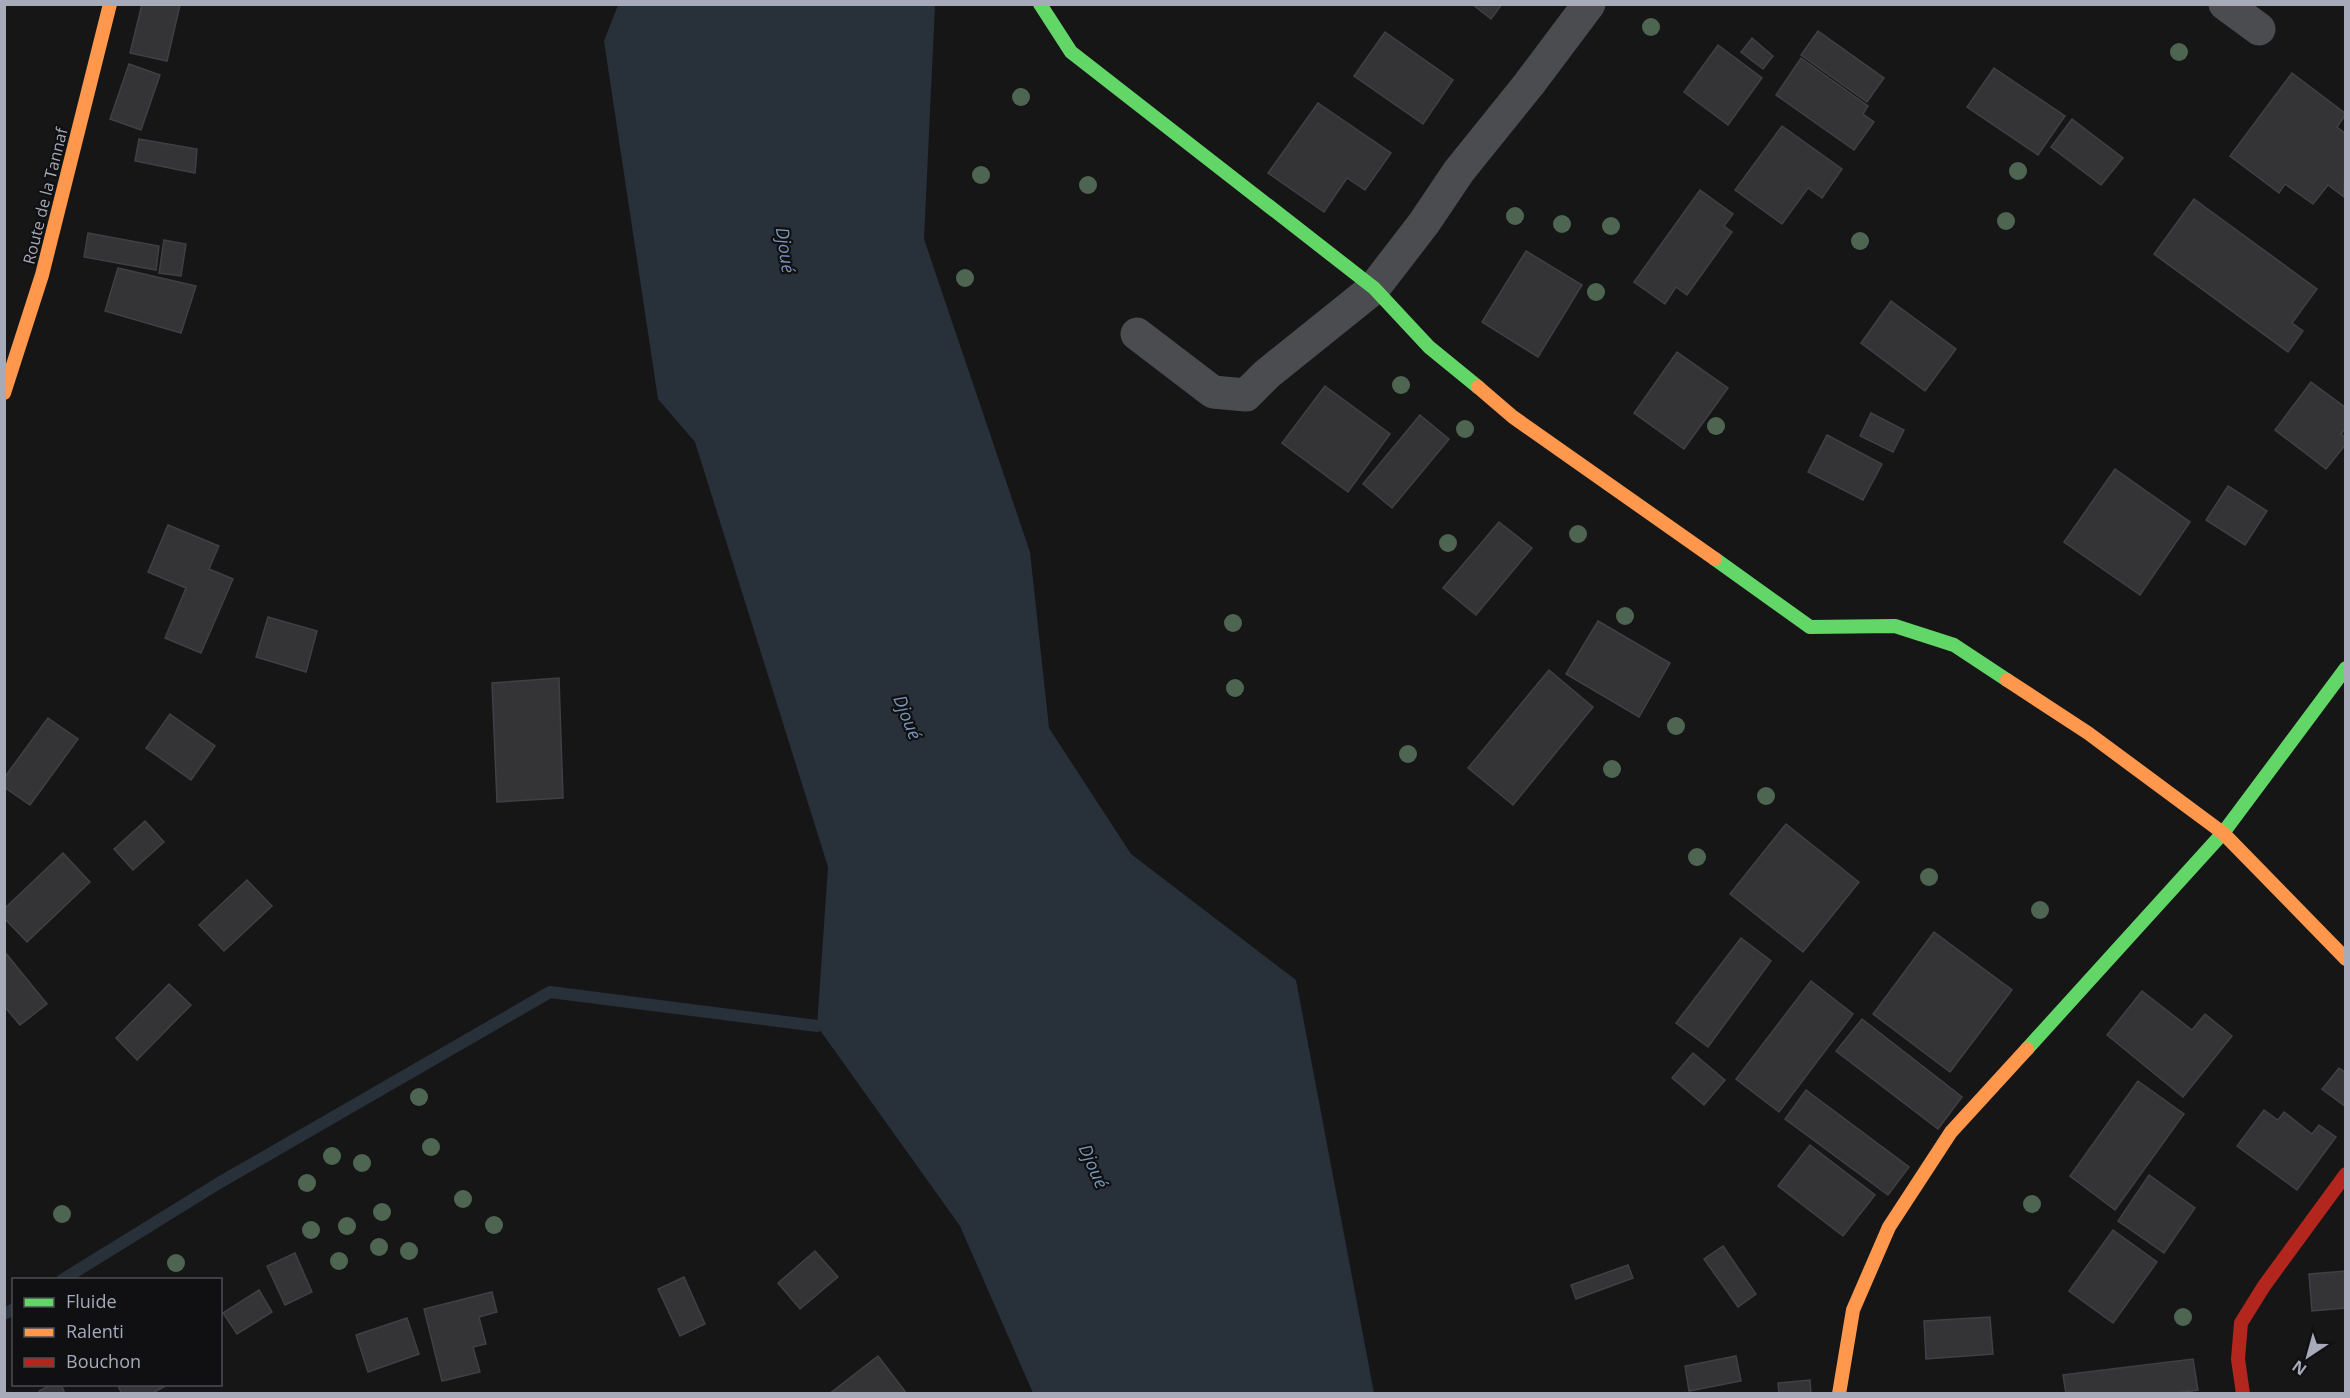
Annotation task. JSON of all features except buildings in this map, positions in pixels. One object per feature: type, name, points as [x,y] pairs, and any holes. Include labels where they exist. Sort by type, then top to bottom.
[{"type":"street","name":"Route de la Tannaf","points":[[4,393],[42,275],[110,4]]},
{"type":"street","points":[[1040,4],[1071,52],[1374,288],[1429,347],[1513,417],[1810,627],[1895,626],[1954,645],[2088,734],[2223,833],[2346,959]]},
{"type":"street","points":[[1137,334],[1213,392],[1246,395],[1267,374],[1374,288],[1424,223],[1459,171],[1589,4]]},
{"type":"street","points":[[2225,4],[2259,28]]},
{"type":"street","points":[[1839,1394],[1853,1310],[1889,1227],[1951,1132],[2223,833],[2346,668]]},
{"type":"street","points":[[2243,1394],[2238,1359],[2241,1323],[2264,1286],[2346,1174]]},
{"type":"water","name":"Djoué","points":[[618,5],[935,5],[924,239],[1030,552],[1049,728],[1131,854],[1296,980],[1374,1393],[1033,1393],[960,1226],[817,1026],[828,867],[695,442],[658,399],[604,41]]},
{"type":"waterway","points":[[65,1278],[219,1183],[550,992],[817,1026]]},
{"type":"waterway","points":[[4,1314],[12,1310]]},
{"type":"traffic: fast","points":[[1040,4],[1071,52],[1374,288],[1429,347],[1478,387]]},
{"type":"traffic: fast","points":[[1715,559],[1810,627],[1895,626],[1954,645],[2007,680]]},
{"type":"traffic: fast","points":[[2027,1049],[2223,833],[2346,668]]},
{"type":"traffic: slow","points":[[4,393],[42,275],[110,4]]},
{"type":"traffic: slow","points":[[1478,387],[1513,417],[1715,559]]},
{"type":"traffic: slow","points":[[2007,680],[2088,733],[2223,833],[2346,959]]},
{"type":"traffic: slow","points":[[1839,1394],[1853,1310],[1889,1227],[1951,1132],[2027,1049]]},
{"type":"traffic: jam","points":[[2243,1394],[2238,1359],[2241,1323],[2264,1286],[2346,1174]]}]
